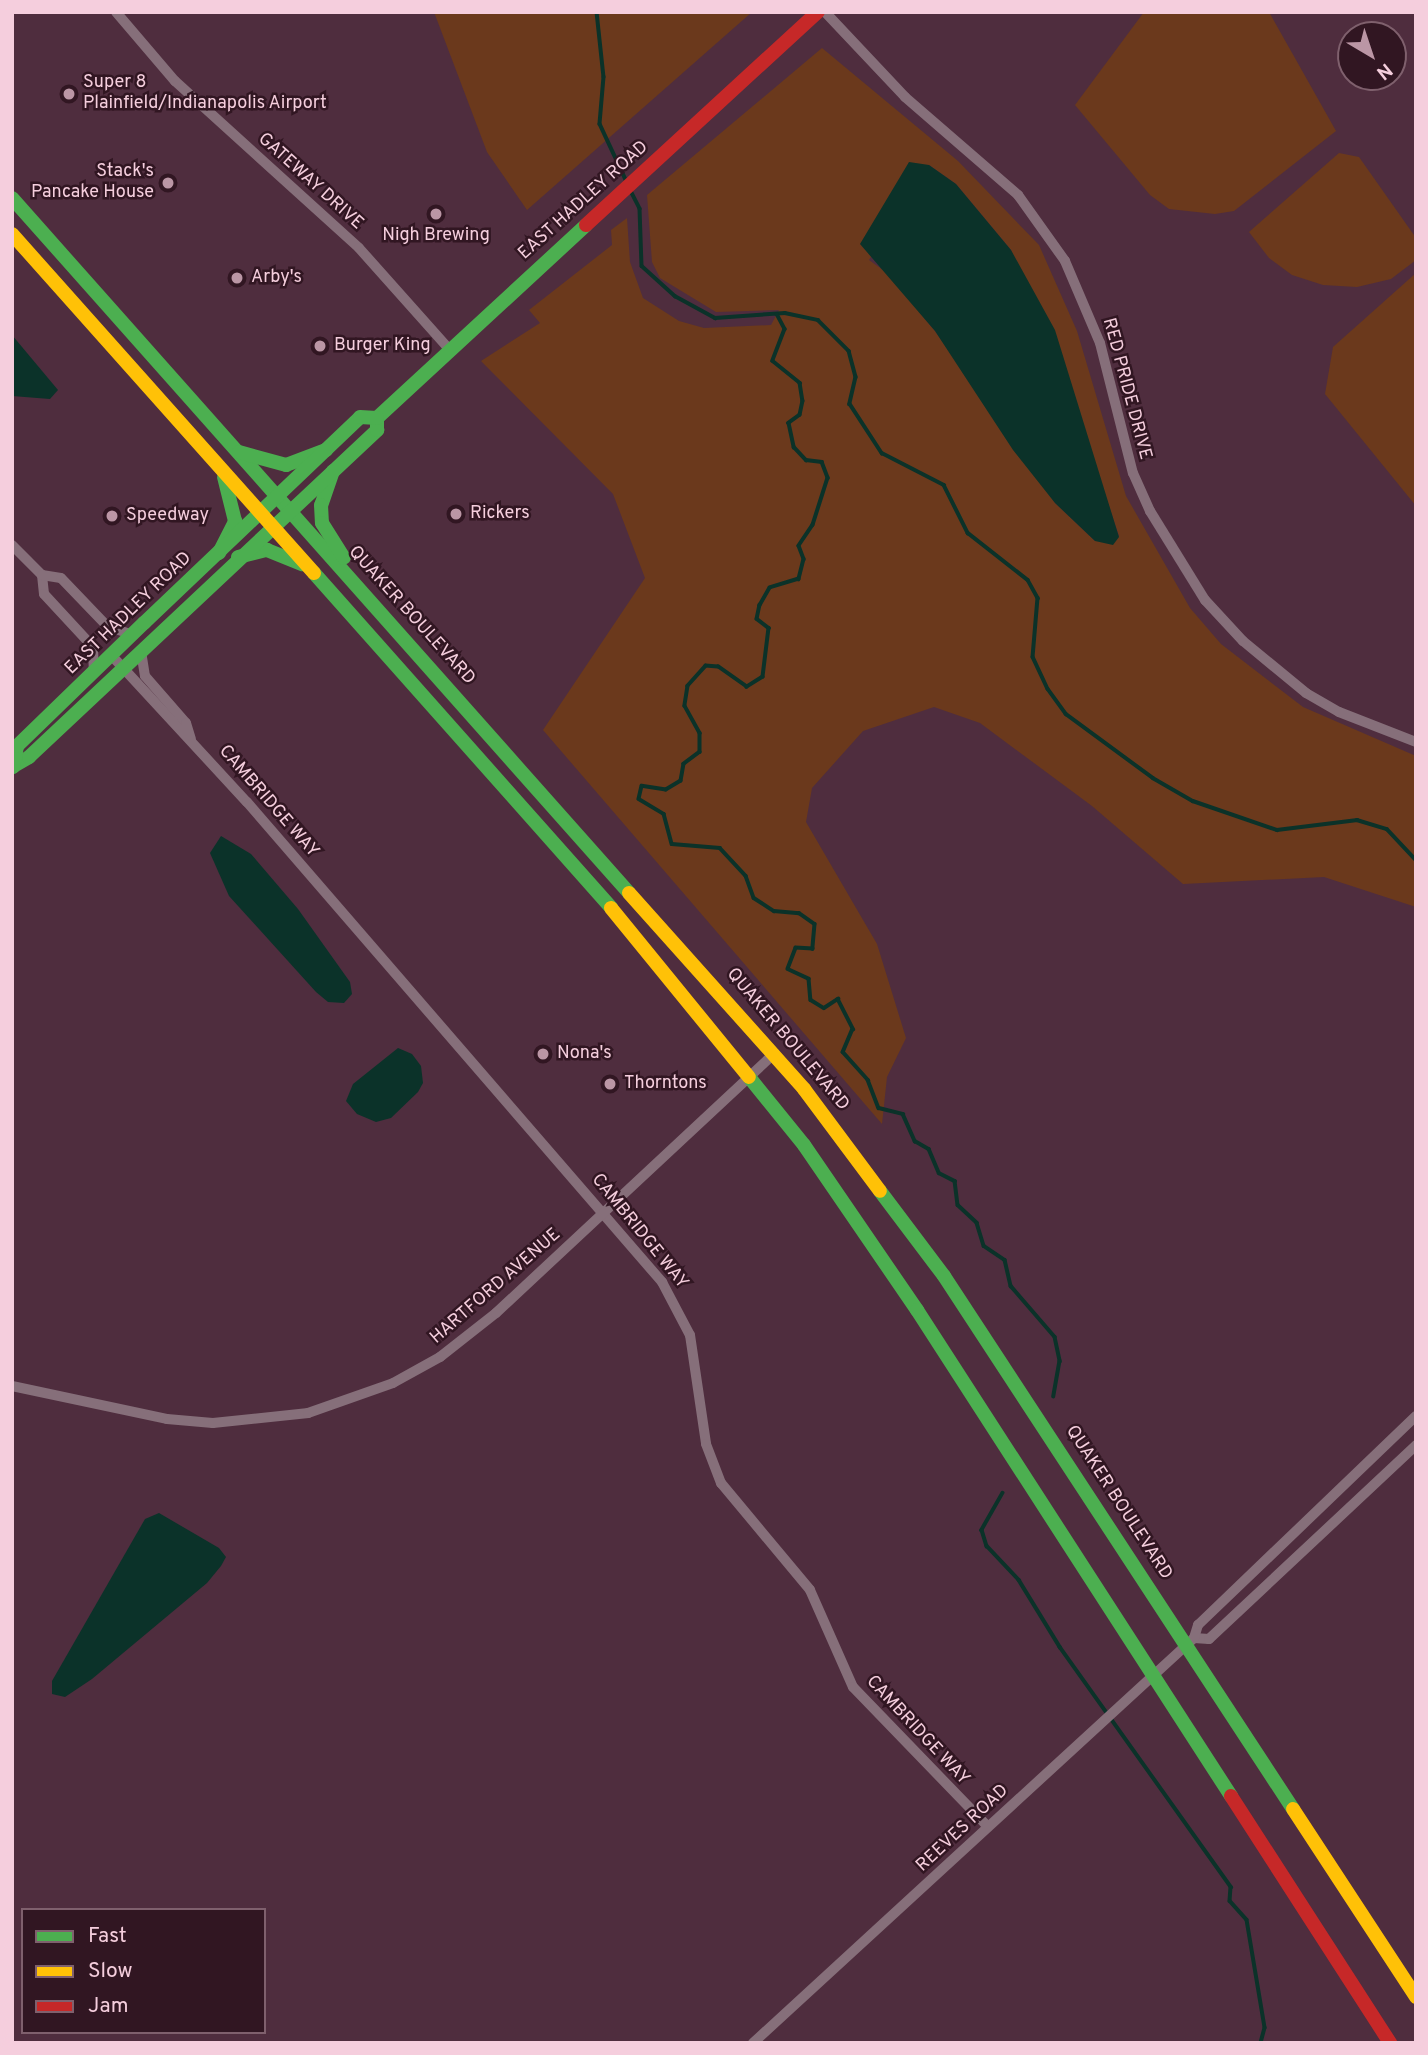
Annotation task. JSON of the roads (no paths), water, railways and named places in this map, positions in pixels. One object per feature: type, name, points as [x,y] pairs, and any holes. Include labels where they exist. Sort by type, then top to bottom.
[{"type":"main road","name":"EAST HADLEY ROAD","points":[[13,767],[17,746],[94,675],[141,649],[377,430],[377,418],[450,349],[818,12]]},
{"type":"main road","name":"QUAKER BOULEVARD","points":[[12,198],[775,1053],[944,1276],[1191,1641],[1416,1997]]},
{"type":"main road","points":[[12,234],[645,946],[751,1075],[889,1267],[1390,2043]]},
{"type":"main road","name":"EAST HADLEY ROAD","points":[[13,767],[29,757],[118,663],[133,635],[360,417],[377,418]]},
{"type":"main road","points":[[239,452],[286,465],[326,450]]},
{"type":"main road","points":[[219,553],[235,521],[220,468]]},
{"type":"main road","points":[[333,471],[321,506],[322,523],[363,591]]},
{"type":"main road","points":[[238,557],[267,550],[311,569]]},
{"type":"street","name":"GATEWAY DRIVE","points":[[116,12],[175,81],[342,231],[450,349]]},
{"type":"street","name":"RED PRIDE DRIVE","points":[[825,12],[905,97],[1018,195],[1065,261],[1100,343],[1133,473],[1150,512],[1205,600],[1243,641],[1306,693],[1350,716],[1416,742]]},
{"type":"street","points":[[12,545],[42,575],[61,578],[107,626],[133,635]]},
{"type":"street","points":[[42,575],[44,594],[93,647],[94,675]]},
{"type":"street","name":"CAMBRIDGE WAY","points":[[141,649],[145,676],[186,723],[191,738],[605,1212],[671,1294],[685,1321],[694,1349],[706,1444],[722,1483],[810,1590],[853,1687],[988,1828]]},
{"type":"street","name":"CAMBRIDGE WAY","points":[[118,663],[178,732],[191,738]]},
{"type":"street","name":"HARTFORD AVENUE","points":[[12,1386],[189,1422],[263,1420],[330,1408],[393,1383],[461,1342],[775,1053]]},
{"type":"street","name":"REEVES ROAD","points":[[753,2043],[1191,1641],[1198,1625],[1416,1416]]},
{"type":"street","name":"REEVES ROAD","points":[[1191,1641],[1209,1639],[1416,1445]]},
{"type":"waterway","points":[[597,12],[604,77],[600,124],[627,182]]},
{"type":"waterway","points":[[630,189],[640,209],[642,266],[675,296],[715,318],[785,313],[818,320],[849,351],[856,377],[850,404],[882,453],[944,485],[968,533],[1028,580],[1038,598],[1033,657],[1048,689],[1066,714],[1153,778],[1193,801],[1277,830],[1357,820],[1387,829],[1416,860]]},
{"type":"waterway","points":[[777,314],[785,329],[773,361],[800,383],[803,401],[800,415],[789,423],[794,447],[806,460],[822,462],[828,478],[813,525],[799,546],[804,559],[799,579],[770,588],[760,605],[757,619],[769,628],[763,677],[747,687],[718,667],[706,666],[688,686],[685,706],[700,733],[700,752],[684,764],[681,781],[666,790],[642,786],[639,799],[664,814],[672,844],[720,848],[746,876],[754,898],[774,911],[799,913],[815,924],[813,949],[796,948],[788,969],[809,979],[811,1000],[824,1008],[838,999],[853,1029],[843,1052],[868,1080],[879,1108],[903,1114],[915,1141],[929,1149],[939,1173],[955,1181],[958,1205],[977,1223],[984,1246],[1005,1260],[1011,1286],[1055,1337],[1060,1361],[1054,1396]]},
{"type":"waterway","points":[[1003,1493],[982,1530],[987,1546],[1019,1580],[1060,1647],[1231,1887],[1230,1901],[1247,1920],[1265,2028],[1261,2043]]},
{"type":"place","name":"Super 8 Plainfield/Indianapolis Airport","points":[[69,94]]},
{"type":"place","name":"Stack's Pancake House","points":[[168,183]]},
{"type":"place","name":"Nigh Brewing","points":[[436,214]]},
{"type":"place","name":"Arby's","points":[[237,278]]},
{"type":"place","name":"Burger King","points":[[320,346]]},
{"type":"place","name":"Rickers","points":[[456,514]]},
{"type":"place","name":"Speedway","points":[[112,516]]},
{"type":"place","name":"Nona's","points":[[543,1054]]},
{"type":"place","name":"Thorntons","points":[[610,1084]]}]
